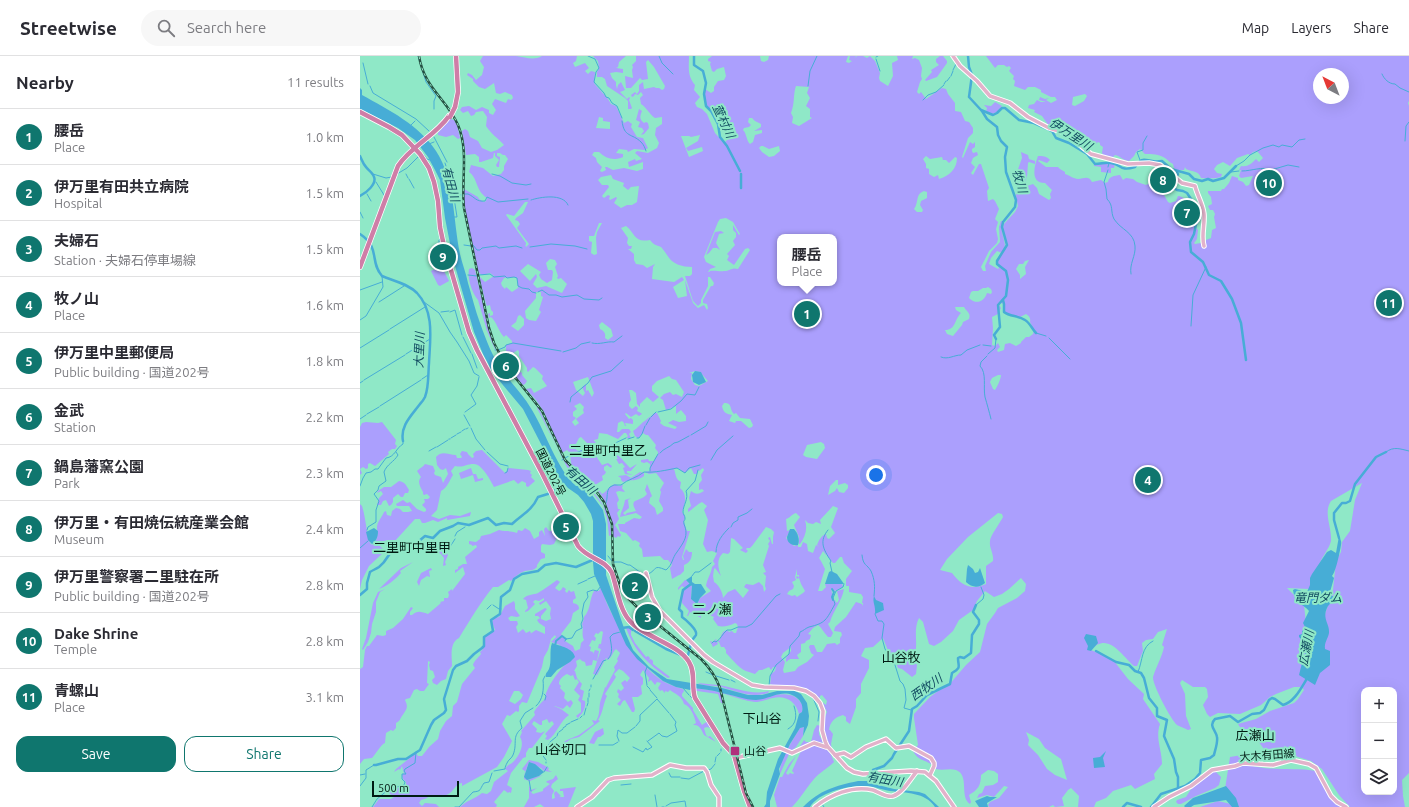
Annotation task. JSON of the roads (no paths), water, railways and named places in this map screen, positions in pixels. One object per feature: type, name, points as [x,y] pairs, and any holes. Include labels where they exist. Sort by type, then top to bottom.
[{"type":"highway","points":[[360,267],[394,174],[400,163],[405,156],[439,129],[454,107],[456,92],[455,56]]},
{"type":"highway","name":"国道202号","points":[[360,113],[395,132],[415,148],[426,164],[434,182],[444,246],[471,338],[542,473],[578,546],[584,553],[607,566],[612,573],[625,615],[632,623],[685,657],[692,667],[693,691],[696,701],[735,758],[750,807]]},
{"type":"main road","points":[[953,56],[960,66],[974,78],[990,96],[1010,103],[1028,117],[1049,128],[1065,133],[1094,156],[1128,164],[1138,163],[1162,166],[1184,184],[1195,187],[1203,208],[1204,246]]},
{"type":"main road","points":[[646,573],[652,597],[660,611],[712,661],[752,685],[794,688],[806,691],[814,696],[820,703],[823,711],[823,736],[827,746],[844,766],[859,774],[921,771],[930,775],[936,781],[954,807]]},
{"type":"main road","points":[[638,628],[647,621]]},
{"type":"main road","points":[[835,756],[840,753],[851,757],[866,747],[886,739],[898,748],[909,746],[930,758],[934,762],[930,775]]},
{"type":"main road","points":[[735,758],[780,748],[790,753],[814,743],[827,746]]},
{"type":"main road","name":"大木有田線","points":[[1154,807],[1169,797],[1191,786],[1212,770],[1243,763],[1273,765],[1291,760],[1309,764],[1316,768],[1331,796],[1346,807]]},
{"type":"main road","points":[[577,807],[592,797],[608,780],[614,778],[655,774],[667,766],[673,765],[686,768],[704,768],[707,772],[711,785],[719,797],[719,807]]},
{"type":"main road","points":[[815,807],[836,794],[850,790],[866,789],[890,796],[895,795],[917,771]]},
{"type":"water","points":[[360,88],[362,90],[362,95],[383,106],[421,133],[436,151],[442,162],[450,187],[461,257],[485,336],[499,367],[526,400],[557,461],[569,479],[576,486],[580,486],[592,495],[603,510],[606,524],[606,575],[633,650],[649,667],[667,679],[722,688],[748,695],[762,695],[777,691],[795,691],[801,694],[807,703],[809,716],[808,725],[803,736],[804,727],[800,728],[790,744],[779,769],[780,774],[770,801],[770,807],[764,807],[766,804],[767,792],[778,759],[795,728],[799,714],[802,712],[802,706],[799,700],[792,695],[778,694],[760,700],[752,700],[711,690],[692,688],[690,690],[676,687],[663,681],[637,659],[626,645],[594,574],[593,521],[591,514],[578,495],[568,488],[558,477],[523,409],[493,373],[474,332],[453,259],[445,218],[440,180],[428,157],[415,140],[398,128],[360,109]]},
{"type":"water","points":[[695,371],[701,372],[706,382],[699,385],[693,382],[692,375]]},
{"type":"water","points":[[374,528],[378,531],[378,533],[375,542],[372,544],[368,540],[366,532]]},
{"type":"water","points":[[790,529],[794,529],[797,532],[799,539],[798,545],[792,544],[788,541],[787,537]]},
{"type":"water","name":"竜門ダム","points":[[1339,536],[1341,544],[1332,576],[1334,578],[1330,592],[1332,596],[1335,597],[1328,606],[1325,615],[1329,633],[1325,644],[1325,649],[1330,651],[1330,665],[1320,673],[1315,685],[1299,675],[1302,663],[1310,657],[1302,651],[1302,640],[1299,637],[1304,630],[1305,627],[1303,623],[1309,611],[1297,602],[1293,590],[1295,589],[1307,592],[1312,574],[1327,552],[1331,550],[1336,553]]},
{"type":"water","points":[[968,565],[975,573],[978,572],[980,568],[985,583],[976,587],[966,582]]},
{"type":"water","points":[[831,571],[837,574],[844,584],[825,584],[829,572]]},
{"type":"water","points":[[692,576],[692,582],[695,584],[701,584],[706,592],[697,604],[691,599],[692,586],[686,580]]},
{"type":"water","points":[[874,596],[876,600],[883,603],[884,610],[875,614],[873,600]]},
{"type":"water","points":[[1086,634],[1096,636],[1098,643],[1091,651],[1087,650],[1088,646],[1084,638]]},
{"type":"water","points":[[552,643],[569,649],[575,657],[557,670],[551,677],[546,677],[550,666]]},
{"type":"water","points":[[1106,751],[1103,758],[1105,767],[1094,768],[1093,758],[1100,757]]},
{"type":"water","points":[[529,762],[535,764],[544,772],[539,776],[527,780],[524,777]]},
{"type":"water","points":[[858,781],[870,781],[870,783],[894,789],[919,792],[925,794],[939,807],[935,807],[926,798],[915,794],[890,791],[869,786],[859,786],[835,790],[820,797],[810,807],[803,807],[816,796],[828,790]]},
{"type":"water","points":[[1226,786],[1236,798],[1239,807],[1232,807],[1226,800],[1194,805],[1191,807],[1184,806],[1193,798]]},
{"type":"water","points":[[987,796],[997,797],[987,803],[988,807],[979,807],[975,801]]},
{"type":"waterway","points":[[418,56],[426,82],[436,96],[434,101],[434,109]]},
{"type":"waterway","points":[[588,56],[595,59],[599,68],[596,72],[594,82],[606,97],[617,106],[622,118]]},
{"type":"waterway","points":[[659,56],[662,63],[673,74]]},
{"type":"waterway","name":"萱村川","points":[[694,56],[694,65],[703,71],[706,83],[704,94],[706,106],[711,111],[718,124],[720,137],[727,146],[740,171]]},
{"type":"waterway","points":[[808,86],[810,71],[817,56]]},
{"type":"waterway","name":"伊万里川","points":[[968,56],[969,67],[972,75],[969,97],[981,110],[993,115],[1002,108],[1005,108],[1019,120],[1034,123],[1052,131],[1056,138],[1069,143],[1087,154],[1095,164],[1111,163],[1126,169],[1135,167],[1142,160],[1162,161],[1171,169],[1189,174],[1194,179],[1202,181],[1208,179],[1213,181],[1224,178],[1236,166]]},
{"type":"waterway","points":[[876,59],[880,71]]},
{"type":"waterway","points":[[363,63],[368,84]]},
{"type":"waterway","points":[[953,70],[956,64]]},
{"type":"waterway","points":[[951,76],[953,71]]},
{"type":"waterway","points":[[1382,74],[1389,82],[1409,92]]},
{"type":"waterway","points":[[947,81],[950,77]]},
{"type":"waterway","points":[[923,100],[944,85]]},
{"type":"waterway","points":[[370,86],[373,93],[416,119],[429,131]]},
{"type":"waterway","name":"牧川","points":[[982,111],[987,119],[997,127],[998,135],[1007,147],[1005,157],[1006,172],[1016,200],[1015,207],[1003,222],[1002,227],[1007,245],[997,261],[997,264],[1006,271],[1008,280],[1006,296],[998,305],[1000,327],[994,335],[996,339]]},
{"type":"waterway","points":[[410,126],[415,121]]},
{"type":"waterway","points":[[622,121],[627,133],[638,139],[644,145],[646,151]]},
{"type":"waterway","points":[[1405,141],[1406,126],[1409,122]]},
{"type":"waterway","points":[[1140,160],[1137,152],[1143,150],[1143,143],[1147,136]]},
{"type":"waterway","name":"有田川","points":[[434,137],[447,162]]},
{"type":"waterway","points":[[1236,166],[1250,155],[1263,148],[1273,145],[1279,147],[1282,145],[1292,147],[1299,140],[1305,139]]},
{"type":"waterway","points":[[429,144],[434,142]]},
{"type":"waterway","points":[[423,154],[430,160]]},
{"type":"waterway","name":"大里川","points":[[360,156],[364,165],[375,180],[370,188],[360,196]]},
{"type":"waterway","points":[[397,174],[407,168],[418,157]]},
{"type":"waterway","name":"有田川","points":[[445,163],[452,185],[457,217],[453,217]]},
{"type":"waterway","name":"伊万里川","points":[[1108,167],[1109,163]]},
{"type":"waterway","points":[[1242,171],[1261,169],[1271,170],[1288,165],[1299,167]]},
{"type":"waterway","points":[[1108,170],[1104,182],[1107,199],[1114,219],[1130,234],[1134,241],[1135,253],[1131,267],[1131,274]]},
{"type":"waterway","points":[[1231,172],[1239,171]]},
{"type":"waterway","name":"伊万里川","points":[[1177,172],[1178,174],[1173,184],[1174,188],[1187,193],[1201,214],[1190,242],[1191,252],[1203,262],[1209,275],[1221,281],[1232,299],[1241,323],[1246,360]]},
{"type":"waterway","points":[[373,174],[386,178],[392,177]]},
{"type":"waterway","points":[[406,174],[408,178]]},
{"type":"waterway","points":[[492,174],[500,176],[512,183],[526,185],[531,184]]},
{"type":"waterway","name":"萱村川","points":[[741,174],[741,188]]},
{"type":"waterway","points":[[409,179],[414,188]]},
{"type":"waterway","points":[[376,182],[384,195]]},
{"type":"waterway","points":[[367,194],[371,201]]},
{"type":"waterway","name":"有田川","points":[[464,194],[468,194],[482,201],[485,201],[487,197],[498,202],[528,199]]},
{"type":"waterway","points":[[531,200],[545,197],[556,197],[565,201],[568,205]]},
{"type":"waterway","points":[[360,212],[363,218]]},
{"type":"waterway","name":"大里川","points":[[360,234],[366,239],[373,249],[376,265],[382,276],[404,285],[417,293],[423,301],[429,317],[430,336],[427,389],[424,399],[405,426],[402,436],[403,441]]},
{"type":"waterway","points":[[441,238],[439,240],[439,246],[442,250],[440,251],[440,254],[449,271]]},
{"type":"waterway","points":[[530,247],[551,244],[575,246],[587,249]]},
{"type":"waterway","points":[[464,245],[471,246]]},
{"type":"waterway","points":[[473,245],[477,250],[496,246],[499,248],[516,246],[522,248]]},
{"type":"waterway","points":[[1191,326],[1193,295],[1206,267]]},
{"type":"waterway","points":[[479,275],[490,274],[494,277],[514,277],[517,278],[518,286],[536,293]]},
{"type":"waterway","points":[[468,275],[477,276]]},
{"type":"waterway","points":[[360,320],[366,316],[383,287],[382,276]]},
{"type":"waterway","points":[[360,290],[382,282]]},
{"type":"waterway","points":[[379,302],[404,286]]},
{"type":"waterway","points":[[538,292],[542,290],[549,295],[562,297],[577,295],[584,299],[599,300],[602,298]]},
{"type":"waterway","name":"牧川","points":[[1003,300],[1004,312],[1025,320],[1036,333]]},
{"type":"waterway","points":[[424,302],[439,313],[469,361],[474,373],[479,376]]},
{"type":"waterway","points":[[390,329],[425,307]]},
{"type":"waterway","points":[[450,312],[455,310],[462,335]]},
{"type":"waterway","points":[[441,312],[449,311]]},
{"type":"waterway","points":[[360,348],[389,330]]},
{"type":"waterway","points":[[1036,333],[1046,336]]},
{"type":"waterway","points":[[592,343],[598,344],[614,342],[622,336]]},
{"type":"waterway","points":[[463,337],[471,353]]},
{"type":"waterway","points":[[1049,338],[1070,359]]},
{"type":"waterway","points":[[406,354],[430,339]]},
{"type":"waterway","points":[[988,354],[995,348],[996,339]]},
{"type":"waterway","points":[[563,352],[576,348],[581,344],[590,342]]},
{"type":"waterway","points":[[498,350],[513,343],[561,351]]},
{"type":"waterway","points":[[941,357],[946,358],[961,355],[967,350],[980,345]]},
{"type":"waterway","points":[[983,345],[991,346]]},
{"type":"waterway","points":[[472,354],[477,368]]},
{"type":"waterway","points":[[364,380],[405,355]]},
{"type":"waterway","points":[[987,356],[981,362],[980,366],[984,376],[984,393],[991,419]]},
{"type":"waterway","points":[[570,402],[571,397],[588,383],[592,377],[611,371],[623,360]]},
{"type":"waterway","name":"大里川","points":[[422,379],[428,375]]},
{"type":"waterway","points":[[465,412],[476,404],[471,395],[477,386],[479,377]]},
{"type":"waterway","points":[[380,406],[421,380]]},
{"type":"waterway","points":[[658,412],[671,409],[687,394],[695,395],[699,387]]},
{"type":"waterway","points":[[367,414],[379,407]]},
{"type":"waterway","points":[[651,417],[656,412]]},
{"type":"waterway","points":[[360,419],[366,415]]},
{"type":"waterway","points":[[464,415],[470,426]]},
{"type":"waterway","points":[[646,425],[650,418]]},
{"type":"waterway","points":[[691,435],[706,426],[708,422]]},
{"type":"waterway","points":[[637,438],[639,438],[642,434],[645,426]]},
{"type":"waterway","points":[[471,428],[476,439],[485,450]]},
{"type":"waterway","points":[[457,434],[461,432]]},
{"type":"waterway","points":[[451,438],[456,435]]},
{"type":"waterway","points":[[660,453],[674,443],[689,436]]},
{"type":"waterway","points":[[711,460],[717,450],[733,436]]},
{"type":"waterway","points":[[628,439],[634,437]]},
{"type":"waterway","points":[[611,445],[626,438]]},
{"type":"waterway","points":[[437,447],[448,440]]},
{"type":"waterway","name":"大里川","points":[[360,486],[366,473],[378,469],[386,458],[391,456],[403,444],[403,441]]},
{"type":"waterway","points":[[565,458],[587,449],[610,445]]},
{"type":"waterway","points":[[429,451],[436,447]]},
{"type":"waterway","points":[[1386,452],[1394,449],[1409,451]]},
{"type":"waterway","points":[[367,530],[368,527],[376,522],[376,510],[379,501],[374,494],[378,490],[379,486],[386,481],[384,472],[398,455],[396,452]]},
{"type":"waterway","points":[[487,452],[500,464],[508,466]]},
{"type":"waterway","name":"広瀬川","points":[[1339,538],[1334,520],[1334,513],[1342,503],[1350,501],[1355,484],[1376,457],[1386,452]]},
{"type":"waterway","points":[[650,471],[650,468],[658,454]]},
{"type":"waterway","points":[[606,503],[608,490],[610,487],[614,485],[621,485],[644,472],[656,472],[677,468],[685,473],[689,468],[700,465]]},
{"type":"waterway","points":[[505,473],[507,472],[508,468]]},
{"type":"waterway","points":[[648,574],[656,568],[666,570],[670,566],[675,554],[684,541],[686,532],[683,509],[687,497],[686,491],[695,481],[698,470]]},
{"type":"waterway","name":"有田川","points":[[553,492],[565,482]]},
{"type":"waterway","points":[[360,595],[367,589],[370,572],[379,567],[392,552],[400,550],[407,551],[425,536],[433,538],[440,531],[458,523],[469,525],[488,518],[496,525],[504,523],[512,524],[529,509],[538,497],[551,493]]},
{"type":"waterway","points":[[731,527],[733,523],[738,520],[738,517],[752,509]]},
{"type":"waterway","points":[[455,536],[457,532],[465,527]]},
{"type":"waterway","points":[[716,552],[716,548],[722,536],[729,528]]},
{"type":"waterway","points":[[828,530],[825,534],[823,545],[831,561],[832,572]]},
{"type":"waterway","points":[[448,550],[455,539]]},
{"type":"waterway","points":[[360,548],[368,541]]},
{"type":"waterway","points":[[862,555],[863,561],[870,569],[873,577],[875,587],[874,596]]},
{"type":"waterway","points":[[608,556],[612,561]]},
{"type":"waterway","points":[[374,765],[398,759],[406,759],[420,750],[434,720],[446,710],[444,699],[453,670],[456,666],[467,661],[484,646],[484,637],[493,631],[491,620],[500,614],[501,597],[510,590],[514,579],[522,574],[538,571],[545,565],[556,563],[576,567],[595,559]]},
{"type":"waterway","points":[[614,562],[621,562],[630,565],[644,575]]},
{"type":"waterway","points":[[692,576],[695,572],[699,572],[711,563]]},
{"type":"waterway","points":[[588,579],[595,576]]},
{"type":"waterway","points":[[578,584],[587,580]]},
{"type":"waterway","points":[[691,584],[683,590],[679,609],[682,612],[682,617],[695,630],[696,635],[692,641]]},
{"type":"waterway","points":[[769,686],[770,676],[776,665],[789,654],[790,646],[799,636],[800,632],[825,620],[835,604],[833,598],[836,591],[843,587],[844,584]]},
{"type":"waterway","points":[[565,641],[566,639],[572,638],[576,631],[582,628],[582,613],[584,603],[588,597],[587,592],[593,590],[597,591],[601,586]]},
{"type":"waterway","points":[[976,605],[983,599],[984,595],[981,587]]},
{"type":"waterway","points":[[832,589],[834,592],[832,597],[833,600]]},
{"type":"waterway","points":[[712,643],[714,641],[718,641],[727,630],[738,627],[746,627],[752,624],[776,596],[780,594]]},
{"type":"waterway","points":[[487,609],[491,605]]},
{"type":"waterway","points":[[493,605],[501,609]]},
{"type":"waterway","name":"西牧川","points":[[868,784],[871,780],[873,770],[884,766],[892,758],[909,731],[912,709],[917,706],[927,695],[950,684],[952,673],[959,667],[958,658],[964,658],[971,653],[972,635],[979,624],[979,620],[973,612],[976,605]]},
{"type":"waterway","points":[[875,614],[878,621],[882,621],[884,624],[882,638],[885,649],[895,665],[900,681],[905,689],[906,700],[904,708],[911,710]]},
{"type":"waterway","points":[[622,628],[629,627],[633,630]]},
{"type":"waterway","points":[[635,631],[666,649],[681,655]]},
{"type":"waterway","points":[[608,659],[612,652],[610,637],[613,634],[620,632]]},
{"type":"waterway","points":[[555,646],[556,641],[562,636],[566,639]]},
{"type":"waterway","points":[[1138,672],[1144,650],[1153,641]]},
{"type":"waterway","points":[[688,655],[691,644]]},
{"type":"waterway","points":[[1096,651],[1116,662],[1129,665],[1135,671],[1141,673],[1144,678],[1149,698],[1157,708],[1157,716],[1167,720],[1164,736],[1174,759],[1178,777],[1178,789]]},
{"type":"waterway","points":[[593,679],[603,661],[606,660]]},
{"type":"waterway","points":[[647,667],[645,672],[647,685]]},
{"type":"waterway","points":[[706,672],[713,675]]},
{"type":"waterway","points":[[536,706],[542,698],[543,680],[545,676]]},
{"type":"waterway","points":[[716,676],[729,680]]},
{"type":"waterway","name":"広瀬川","points":[[1151,807],[1161,794],[1185,786],[1195,779],[1200,773],[1201,760],[1210,758],[1214,755],[1217,739],[1212,724],[1215,719],[1230,716],[1238,722],[1252,714],[1260,713],[1264,710],[1269,700],[1272,698],[1283,705],[1291,701],[1308,677]]},
{"type":"waterway","points":[[731,680],[735,682]]},
{"type":"waterway","points":[[647,686],[650,689]]},
{"type":"waterway","points":[[683,688],[689,695]]},
{"type":"waterway","points":[[650,690],[657,698]]},
{"type":"waterway","points":[[544,694],[546,696],[545,700]]},
{"type":"waterway","points":[[813,698],[819,712],[818,721]]},
{"type":"waterway","points":[[636,726],[640,721],[640,715],[657,699],[669,713]]},
{"type":"waterway","points":[[788,729],[793,725],[796,719],[794,706]]},
{"type":"waterway","points":[[494,771],[505,769],[513,755],[517,734],[522,728],[520,721],[525,713],[533,708]]},
{"type":"waterway","points":[[584,715],[586,708]]},
{"type":"waterway","points":[[648,741],[659,733],[662,736],[667,737],[677,731],[675,725],[676,722],[670,714]]},
{"type":"waterway","points":[[571,722],[578,719]]},
{"type":"waterway","points":[[566,725],[570,723]]},
{"type":"waterway","points":[[619,741],[617,736],[618,730],[622,733],[627,733],[635,727]]},
{"type":"waterway","points":[[559,732],[563,729]]},
{"type":"waterway","points":[[550,742],[556,737]]},
{"type":"waterway","points":[[633,747],[643,752],[646,748],[647,750],[652,747],[647,741]]},
{"type":"waterway","points":[[599,745],[613,745],[618,742]]},
{"type":"waterway","points":[[546,760],[541,753],[549,744]]},
{"type":"waterway","points":[[372,807],[377,799],[389,789],[404,785],[405,782],[402,779],[402,774],[406,774],[404,771],[405,769],[415,763],[416,752]]},
{"type":"waterway","points":[[717,756],[720,753]]},
{"type":"waterway","points":[[715,762],[716,757]]},
{"type":"waterway","points":[[708,770],[715,764]]},
{"type":"waterway","points":[[360,786],[366,778],[366,770],[374,765]]},
{"type":"waterway","points":[[544,772],[547,767]]},
{"type":"waterway","points":[[681,778],[689,779],[704,771]]},
{"type":"waterway","points":[[455,807],[459,807],[473,792],[479,791],[484,783],[489,782],[492,773]]},
{"type":"waterway","points":[[669,773],[671,777],[680,777]]},
{"type":"waterway","points":[[360,775],[365,774]]},
{"type":"waterway","points":[[529,780],[531,791]]},
{"type":"waterway","points":[[621,785],[631,784]]},
{"type":"waterway","points":[[655,795],[657,807]]},
{"type":"waterway","points":[[666,806],[671,803],[685,801],[686,807]]},
{"type":"waterway","name":"広瀬川","points":[[1123,807],[1127,803],[1141,807]]},
{"type":"railway","points":[[419,56],[426,77],[453,116],[461,135],[464,156],[464,208],[489,328],[494,343],[506,366],[542,411],[565,460],[596,491],[604,502],[612,524],[613,564],[621,588],[640,610],[701,659],[714,676],[720,688],[746,793],[753,807]]},
{"type":"place","name":"伊万里・有田焼伝統産業会館","points":[[1163,180]]},
{"type":"place","name":"Dake Shrine","points":[[1269,183]]},
{"type":"place","name":"鍋島藩窯公園","points":[[1187,213]]},
{"type":"place","name":"伊万里警察署二里駐在所","points":[[443,257]]},
{"type":"place","name":"青螺山","points":[[1389,303]]},
{"type":"place","name":"腰岳","points":[[807,314]]},
{"type":"place","name":"金武","points":[[506,366]]},
{"type":"place","name":"牧ノ山","points":[[1148,480]]},
{"type":"place","name":"伊万里中里郵便局","points":[[566,527]]},
{"type":"place","name":"伊万里有田共立病院","points":[[635,586]]},
{"type":"place","name":"夫婦石","points":[[648,617]]},
{"type":"place","name":"山谷","points":[[735,751]]},
{"type":"district","name":"二里町中里乙","points":[[608,450]]},
{"type":"district","name":"二里町中里甲","points":[[412,547]]},
{"type":"district","name":"二ノ瀬","points":[[712,609]]},
{"type":"district","name":"山谷牧","points":[[901,657]]},
{"type":"district","name":"下山谷","points":[[762,718]]},
{"type":"district","name":"広瀬山","points":[[1255,735]]},
{"type":"district","name":"山谷切口","points":[[561,749]]}]
